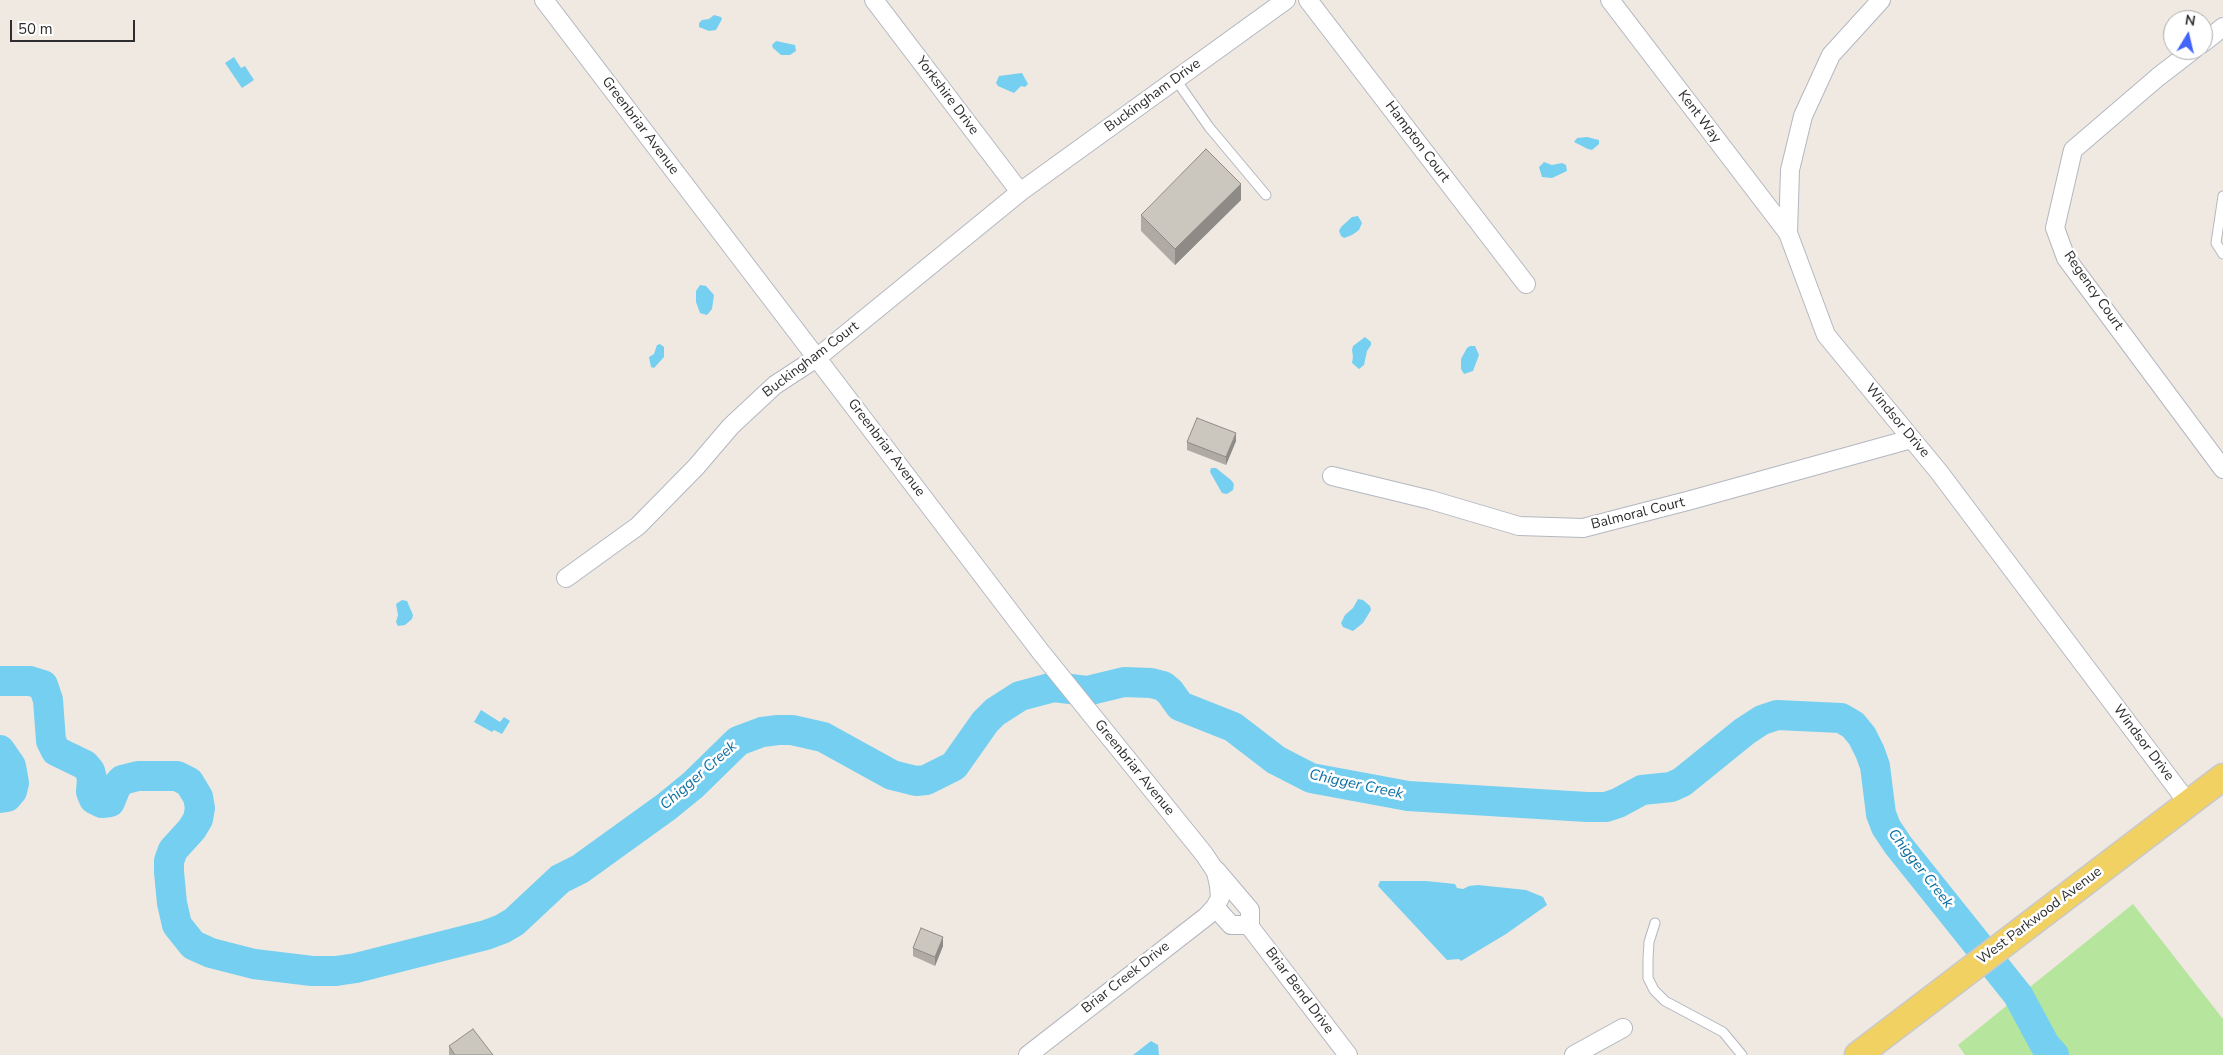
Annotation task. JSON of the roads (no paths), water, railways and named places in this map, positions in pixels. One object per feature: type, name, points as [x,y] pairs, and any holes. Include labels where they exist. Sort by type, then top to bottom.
[{"type":"main road","name":"West Parkwood Avenue","points":[[1858,1055],[2223,777]]},
{"type":"street","name":"Greenbriar Avenue","points":[[544,0],[818,357],[1040,651],[1211,864],[1218,880],[1217,902]]},
{"type":"street","name":"Buckingham Drive","points":[[1020,192],[1286,0]]},
{"type":"street","name":"Hampton Court","points":[[1308,0],[1526,284]]},
{"type":"street","name":"Kent Way","points":[[1610,0],[1788,233]]},
{"type":"street","name":"Windsor Drive","points":[[1881,0],[1831,56],[1803,116],[1790,170],[1788,233],[1826,335],[1944,479],[2188,803]]},
{"type":"street","name":"Yorkshire Drive","points":[[875,1],[1020,192]]},
{"type":"street","points":[[2213,35],[2223,27]]},
{"type":"street","name":"Regency Court","points":[[2180,60],[2073,150],[2055,228],[2066,258],[2223,469]]},
{"type":"street","name":"Buckingham Court","points":[[566,578],[638,526],[696,467],[732,426],[774,385],[818,357],[1020,192]]},
{"type":"street","name":"Balmoral Court","points":[[1332,476],[1431,500],[1519,526],[1582,528],[1911,439]]},
{"type":"street","name":"Briar Bend Drive","points":[[1211,864],[1249,908],[1251,915],[1250,927],[1348,1055]]},
{"type":"street","points":[[1217,902],[1231,925],[1250,927]]},
{"type":"street","name":"Briar Creek Drive","points":[[1028,1055],[1217,902]]},
{"type":"street","points":[[1574,1055],[1623,1028]]},
{"type":"lane","points":[[1176,80],[1209,128],[1266,195]]},
{"type":"lane","points":[[2223,196],[2216,243],[2223,254]]},
{"type":"lane","points":[[1655,922],[1649,942],[1648,960],[1648,978],[1654,990],[1665,1001],[1723,1032],[1742,1055]]},
{"type":"water","points":[[714,15],[722,19],[716,30],[709,31],[699,27],[699,23],[702,20],[709,19]]},
{"type":"water","points":[[776,41],[795,45],[796,51],[790,55],[781,55],[773,48],[772,45]]},
{"type":"water","points":[[234,57],[241,68],[245,66],[254,80],[242,88],[225,63]]},
{"type":"water","points":[[1022,73],[1028,84],[1025,87],[1021,86],[1014,93],[998,86],[996,83],[999,76]]},
{"type":"water","points":[[1587,137],[1599,140],[1599,144],[1592,150],[1574,142],[1577,138]]},
{"type":"water","points":[[1544,162],[1552,165],[1562,163],[1566,165],[1567,171],[1552,178],[1542,177],[1539,167]]},
{"type":"water","points":[[1358,216],[1362,223],[1359,230],[1344,238],[1341,236],[1339,231],[1341,227],[1352,217]]},
{"type":"water","points":[[700,285],[706,286],[714,295],[712,309],[707,315],[700,313],[696,302],[696,291]]},
{"type":"water","points":[[1365,337],[1371,342],[1371,345],[1367,351],[1364,365],[1359,369],[1352,363],[1352,350],[1353,346]]},
{"type":"water","points":[[660,344],[664,347],[664,357],[654,368],[651,367],[649,357],[654,354],[657,345]]},
{"type":"water","points":[[1470,346],[1475,346],[1479,355],[1473,371],[1464,374],[1461,369],[1461,359]]},
{"type":"water","points":[[1211,468],[1216,468],[1231,480],[1234,484],[1233,490],[1227,494],[1222,493],[1210,472]]},
{"type":"water","points":[[1358,599],[1363,600],[1370,606],[1371,610],[1363,623],[1353,631],[1343,627],[1341,623]]},
{"type":"water","points":[[402,600],[407,601],[413,615],[412,619],[405,625],[398,626],[396,622],[398,615],[396,604]]},
{"type":"water","points":[[481,710],[500,722],[504,717],[510,721],[502,734],[494,730],[492,732],[474,722]]},
{"type":"water","points":[[1380,881],[1426,881],[1455,884],[1457,888],[1463,889],[1478,885],[1526,890],[1543,897],[1547,905],[1506,934],[1461,961],[1459,959],[1447,960],[1378,886]]},
{"type":"water","points":[[1151,1041],[1158,1045],[1159,1055],[1133,1055]]},
{"type":"waterway","name":"Chigger Creek","points":[[0,681],[30,681],[43,685],[48,700],[51,741],[56,751],[85,765],[90,771],[92,779],[91,792],[94,799],[102,803],[110,802],[116,787],[122,780],[138,776],[177,776],[189,782],[198,797],[200,808],[198,819],[192,829],[173,850],[169,861],[169,872],[172,903],[177,925],[193,945],[211,953],[254,964],[312,971],[336,971],[356,968],[486,935],[502,929],[514,922],[560,879],[580,869],[666,807],[693,785],[738,741],[762,732],[792,730],[823,737],[892,775],[916,781],[926,780],[954,766],[985,722],[995,712],[1020,696],[1054,687],[1087,691],[1124,682],[1151,683],[1163,686],[1180,706],[1233,727],[1276,760],[1311,778],[1408,796],[1606,807],[1618,803],[1642,790],[1671,787],[1682,782],[1745,731],[1762,720],[1777,715],[1841,718],[1853,725],[1862,736],[1870,752],[1875,766],[1881,814],[1886,827],[1898,845],[2018,995],[2045,1045],[2054,1055]]},
{"type":"waterway","name":"Chigger Creek","points":[[0,750],[11,766],[14,783],[12,791],[7,797],[0,798]]}]
